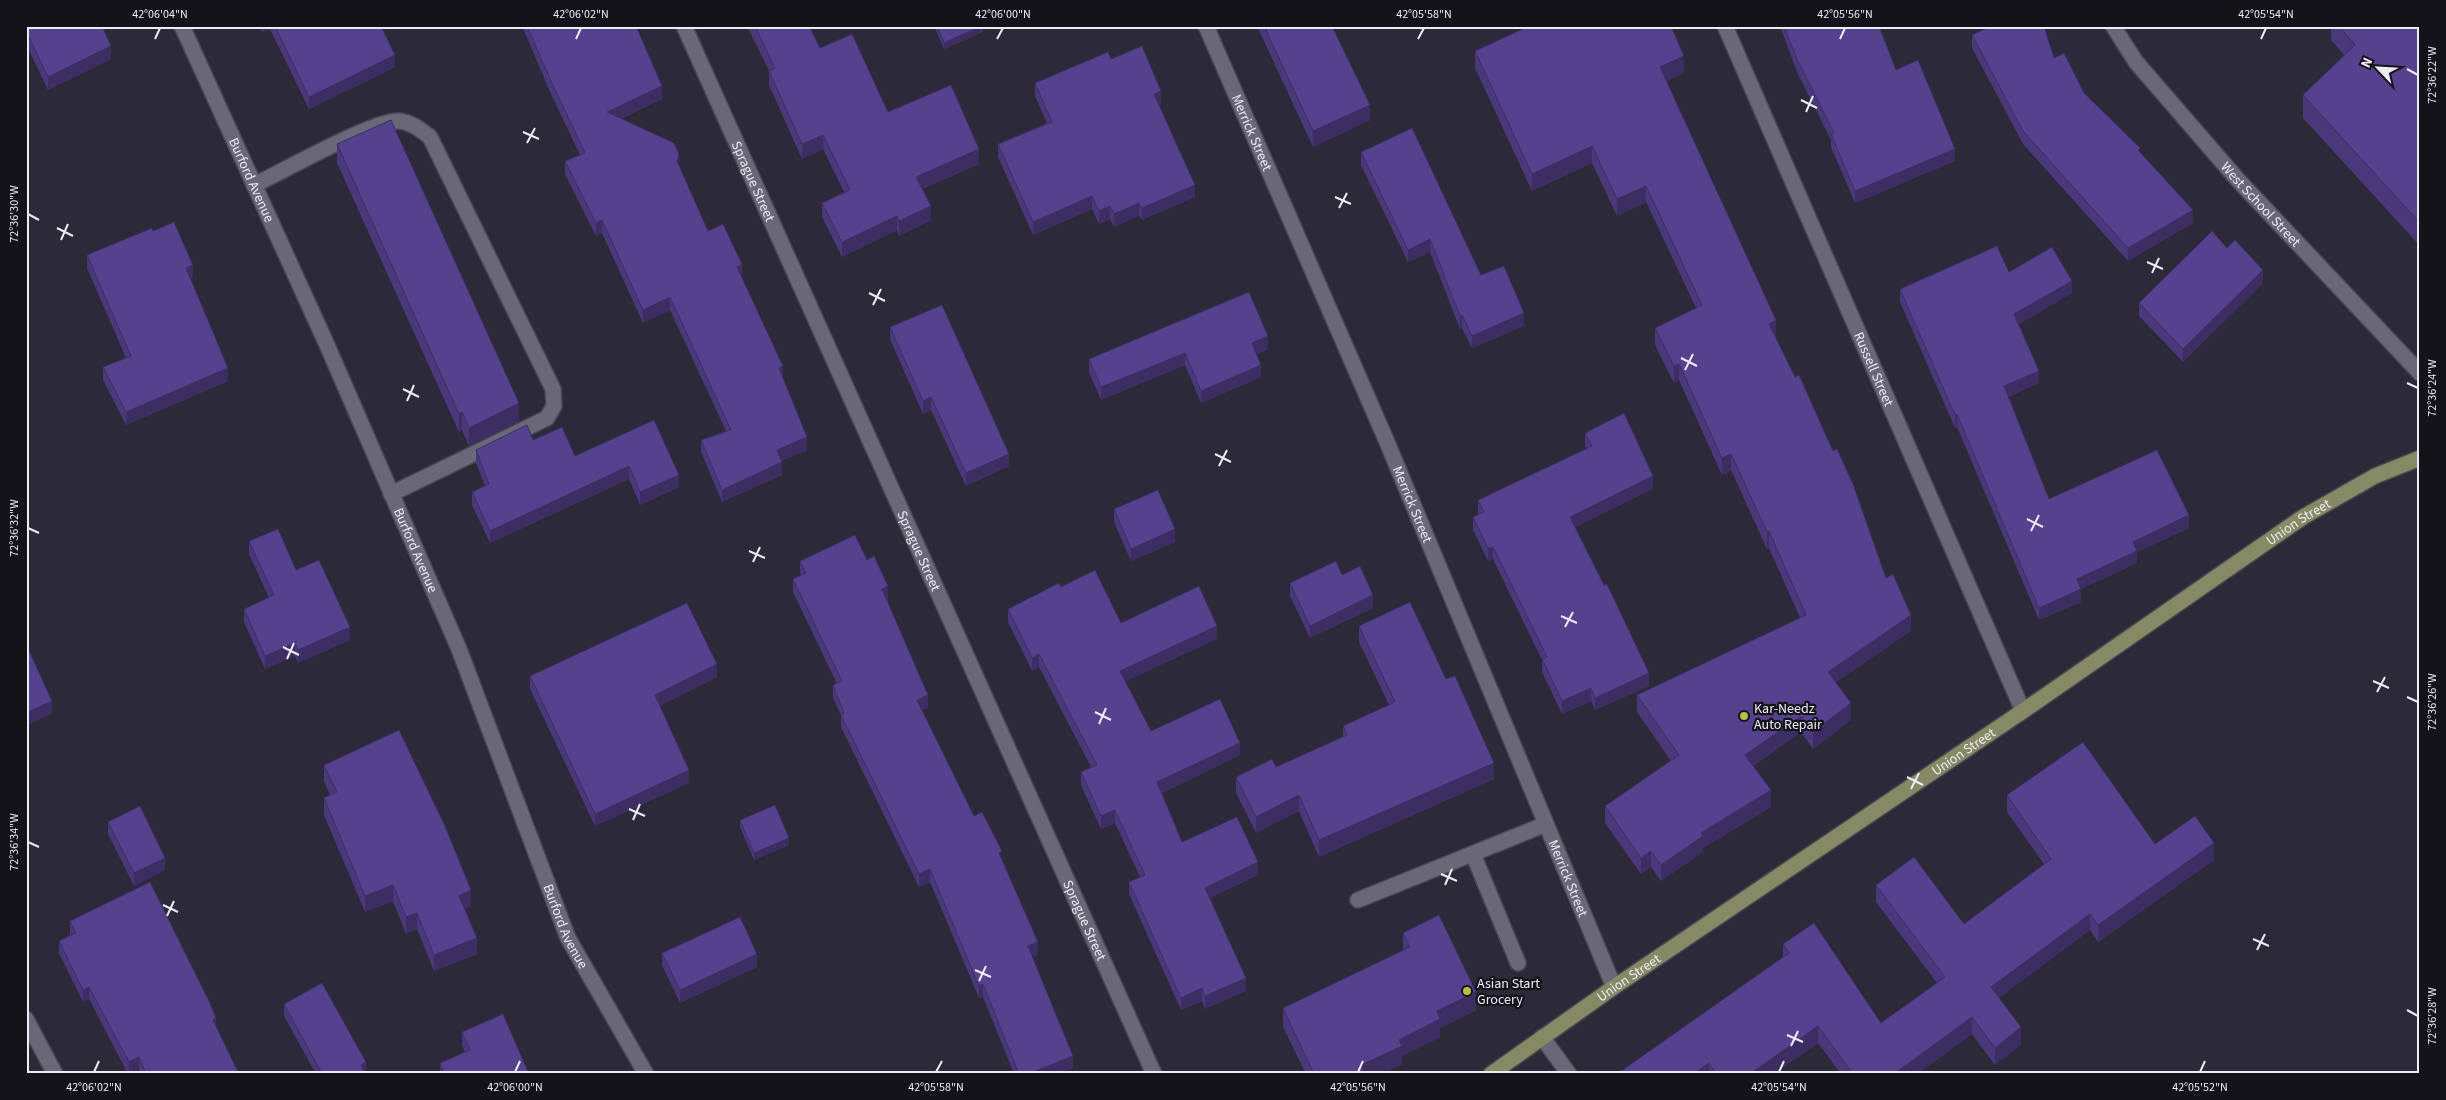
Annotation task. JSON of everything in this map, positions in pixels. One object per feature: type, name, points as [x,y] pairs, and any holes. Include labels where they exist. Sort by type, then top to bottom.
[{"type":"main road","name":"Union Street","points":[[1491,1074],[1614,987],[2023,711],[2303,517],[2361,484],[2420,458]]},
{"type":"street","name":"Burford Avenue","points":[[182,26],[459,649],[568,938],[646,1074]]},
{"type":"street","name":"Sprague Street","points":[[684,26],[1154,1074]]},
{"type":"street","name":"Merrick Street","points":[[1206,26],[1387,442],[1614,987]]},
{"type":"street","name":"Russell Street","points":[[1725,26],[2023,711]]},
{"type":"street","name":"West School Street","points":[[2112,26],[2136,62],[2238,180],[2420,373]]},
{"type":"street","points":[[254,186],[378,126],[398,121],[415,126],[430,138],[553,389],[554,406],[547,418],[391,494]]},
{"type":"street","points":[[1358,900],[1546,824]]},
{"type":"street","points":[[1472,854],[1518,963]]},
{"type":"street","points":[[26,1019],[55,1074]]},
{"type":"street","points":[[1542,1038],[1569,1074]]},
{"type":"building","points":[[26,26],[102,26],[111,46],[48,77],[26,31]]},
{"type":"building","points":[[275,26],[381,26],[395,55],[309,97]]},
{"type":"building","points":[[527,26],[636,26],[662,86],[607,112],[674,143],[679,154],[677,161],[708,231],[723,224],[742,264],[737,267],[783,366],[779,368],[807,437],[777,450],[782,462],[722,490],[701,440],[731,430],[670,297],[643,310],[602,220],[596,223],[565,161],[585,153]]},
{"type":"building","points":[[755,26],[809,26],[820,48],[852,34],[888,112],[951,85],[979,149],[916,177],[931,206],[899,221],[897,216],[842,242],[822,203],[850,190],[823,135],[802,144],[769,71],[775,68]]},
{"type":"building","points":[[937,26],[981,26],[944,43]]},
{"type":"building","points":[[1264,26],[1332,26],[1370,105],[1313,131]]},
{"type":"building","points":[[1529,26],[1671,26],[1684,56],[1660,67],[1776,320],[1769,324],[1795,377],[1799,375],[1833,451],[1837,449],[1853,484],[1886,578],[1893,574],[1911,615],[1828,672],[1851,703],[1813,732],[1801,716],[1745,755],[1771,790],[1701,833],[1703,836],[1661,865],[1651,851],[1641,858],[1605,806],[1679,755],[1637,695],[1806,615],[1769,531],[1767,532],[1731,454],[1722,458],[1679,364],[1674,366],[1655,328],[1702,305],[1646,186],[1617,199],[1592,146],[1532,174],[1475,51]]},
{"type":"building","points":[[1784,26],[1879,26],[1896,70],[1918,60],[1955,149],[1855,191],[1831,134],[1834,133],[1797,59]]},
{"type":"building","points":[[1987,26],[2044,26],[2054,58],[2064,53],[2084,93],[2140,148],[2138,150],[2193,210],[2128,248],[2023,131],[1972,35],[1987,28]]},
{"type":"building","points":[[2339,26],[2420,26],[2420,223],[2303,95],[2355,45]]},
{"type":"building","points":[[1142,46],[1161,91],[1154,94],[1195,185],[1142,208],[1139,203],[1114,214],[1110,206],[1099,211],[1092,196],[1033,222],[998,144],[1052,122],[1035,83],[1108,52],[1111,59]]},
{"type":"building","points":[[391,120],[519,403],[469,428],[462,412],[459,414],[337,144]]},
{"type":"building","points":[[1412,128],[1481,275],[1504,266],[1524,313],[1472,336],[1462,315],[1460,316],[1430,239],[1408,250],[1361,152]]},
{"type":"building","points":[[174,222],[193,265],[186,268],[228,368],[126,412],[103,367],[131,356],[87,255],[152,228],[153,231]]},
{"type":"building","points":[[2212,231],[2227,248],[2235,240],[2263,270],[2183,349],[2139,303]]},
{"type":"building","points":[[1997,246],[2009,272],[2052,247],[2072,281],[2014,314],[2039,371],[2004,386],[2049,499],[2157,450],[2189,515],[2133,542],[2137,551],[2077,579],[2081,589],[2039,608],[1957,414],[1955,415],[1900,289]]},
{"type":"building","points":[[1249,292],[1268,336],[1252,343],[1261,365],[1201,391],[1185,353],[1101,387],[1089,359]]},
{"type":"building","points":[[942,305],[1009,454],[966,473],[931,397],[923,401],[890,327]]},
{"type":"building","points":[[1624,413],[1653,476],[1570,517],[1604,585],[1607,584],[1649,673],[1595,698],[1591,688],[1562,701],[1542,659],[1547,657],[1493,547],[1488,548],[1473,517],[1484,512],[1478,500],[1592,446],[1585,433]]},
{"type":"building","points":[[654,420],[679,475],[640,492],[629,466],[490,531],[472,492],[489,484],[476,450],[527,425],[533,440],[562,427],[575,456]]},
{"type":"building","points":[[1158,490],[1175,529],[1131,549],[1114,509]]},
{"type":"building","points":[[278,529],[296,570],[319,560],[350,627],[298,650],[295,643],[265,656],[244,609],[274,595],[249,541]]},
{"type":"building","points":[[855,535],[867,560],[874,556],[888,586],[882,589],[928,695],[917,700],[974,816],[982,812],[1002,851],[999,853],[1038,942],[1028,946],[1073,1056],[1028,1074],[1019,1074],[983,984],[979,986],[930,869],[919,874],[841,715],[844,713],[833,685],[842,681],[793,579],[806,573],[800,561]]},
{"type":"building","points":[[1336,561],[1342,575],[1360,566],[1373,595],[1310,626],[1290,583]]},
{"type":"building","points":[[1095,570],[1121,623],[1199,586],[1217,626],[1120,671],[1151,731],[1220,699],[1240,743],[1157,782],[1182,842],[1237,817],[1258,862],[1205,888],[1246,978],[1205,996],[1202,988],[1181,998],[1129,882],[1145,875],[1115,810],[1101,816],[1081,772],[1097,765],[1039,654],[1032,658],[1008,609],[1059,583],[1061,587]]},
{"type":"building","points":[[1410,602],[1446,679],[1455,676],[1494,763],[1319,840],[1299,795],[1256,817],[1236,777],[1272,759],[1276,767],[1347,735],[1343,726],[1395,702],[1359,626]]},
{"type":"building","points":[[687,603],[717,664],[655,695],[689,770],[595,814],[530,676]]},
{"type":"building","points":[[26,644],[52,701],[26,713]]},
{"type":"building","points":[[399,730],[445,826],[471,890],[459,896],[477,938],[434,955],[417,913],[406,917],[393,885],[365,896],[324,798],[337,792],[324,765]]},
{"type":"building","points":[[2083,742],[2155,844],[2195,816],[2214,843],[2098,925],[2090,914],[1991,987],[2021,1027],[1995,1048],[1972,1017],[1894,1074],[1853,1074],[1818,1026],[1750,1074],[1716,1074],[1709,1063],[1694,1074],[1617,1074],[1789,953],[1783,944],[1814,923],[1881,1023],[1945,977],[1876,885],[1914,857],[1964,924],[2051,859],[2007,795]]},
{"type":"building","points":[[775,805],[789,838],[754,853],[740,820]]},
{"type":"building","points":[[140,806],[165,858],[134,873],[108,822]]},
{"type":"building","points":[[150,882],[210,1003],[216,1018],[213,1020],[239,1074],[146,1074],[139,1057],[129,1062],[89,987],[83,990],[59,941],[76,933],[70,921]]},
{"type":"building","points":[[1439,915],[1476,992],[1437,1011],[1440,1019],[1399,1040],[1402,1046],[1361,1065],[1365,1074],[1314,1074],[1283,1008],[1410,947],[1403,933]]},
{"type":"building","points":[[740,917],[757,954],[680,990],[662,953]]},
{"type":"building","points":[[322,983],[366,1062],[361,1065],[365,1074],[320,1074],[319,1072],[321,1072],[284,1004]]},
{"type":"building","points":[[503,1014],[529,1074],[444,1074],[440,1063],[470,1050],[462,1032]]},
{"type":"place","name":"Kar-Needz Auto Repair","points":[[1744,716]]},
{"type":"place","name":"Asian Start Grocery","points":[[1467,991]]}]
